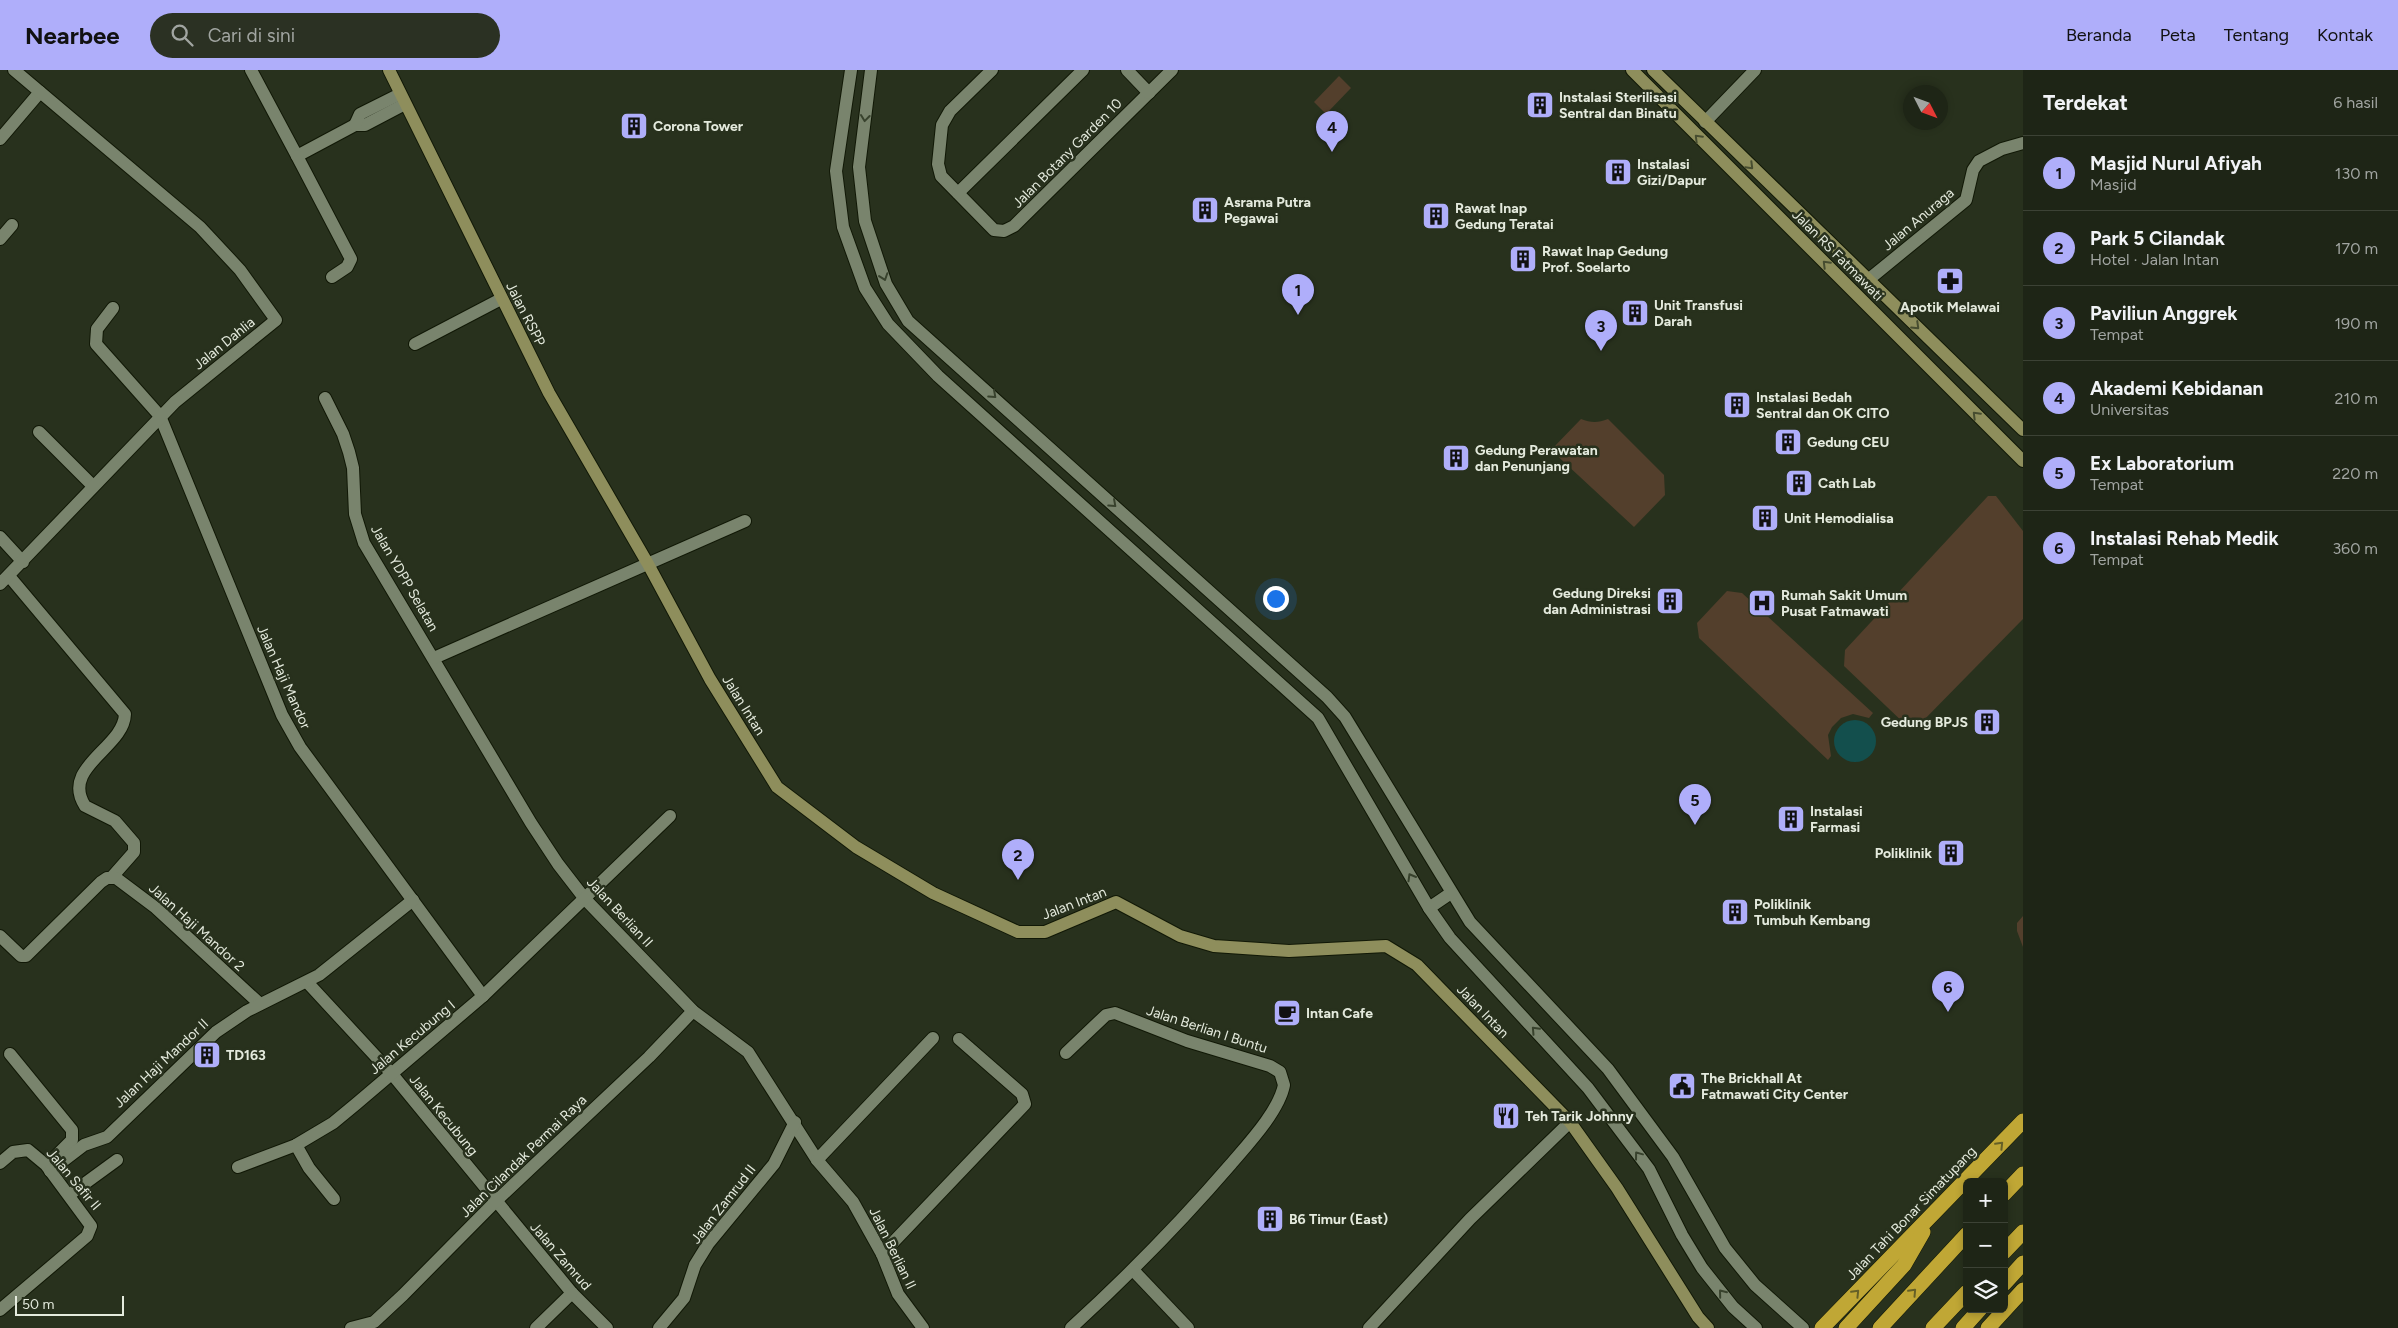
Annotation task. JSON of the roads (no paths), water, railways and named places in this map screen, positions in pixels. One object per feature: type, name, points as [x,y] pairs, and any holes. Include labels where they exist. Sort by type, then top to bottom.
[{"type":"highway","name":"Jalan Tahi Bonar Simatupang","points":[[1822,1328],[2023,1121]]},
{"type":"highway","points":[[2008,1190],[2023,1174]]},
{"type":"highway","points":[[1846,1328],[1904,1265],[1930,1218]]},
{"type":"highway","points":[[2008,1248],[2023,1232]]},
{"type":"highway","points":[[1880,1328],[1963,1238]]},
{"type":"highway","points":[[2008,1280],[2023,1263]]},
{"type":"highway","points":[[1988,1328],[2023,1290]]},
{"type":"highway","points":[[1933,1328],[1963,1296]]},
{"type":"highway","points":[[1963,1328],[1976,1313]]},
{"type":"street","name":"Jalan Dahlia","points":[[4,580],[160,416],[276,320],[240,270],[200,227],[14,70]]},
{"type":"street","points":[[251,70],[351,259],[347,267],[332,277]]},
{"type":"street","name":"Jalan RSPP","points":[[389,70],[501,299],[549,392],[648,564]]},
{"type":"street","points":[[851,70],[836,171],[843,227],[865,288],[888,324],[938,376],[1318,718],[1429,908],[1450,938],[1588,1088],[1649,1169],[1682,1235],[1702,1268],[1733,1307],[1756,1328]]},
{"type":"street","points":[[871,70],[859,167],[865,222],[886,284],[908,321],[1327,697],[1345,717],[1470,922],[1608,1069],[1673,1157],[1725,1248],[1755,1285],[1794,1325]]},
{"type":"street","points":[[992,70],[950,111],[942,125],[938,164],[941,176],[958,193],[1083,70]]},
{"type":"street","points":[[1127,70],[1149,93]]},
{"type":"street","name":"Jalan Botany Garden 10","points":[[958,193],[994,230],[1004,231],[1014,226],[1172,70]]},
{"type":"street","name":"Jalan RS Fatmawati","points":[[1632,70],[2023,461]]},
{"type":"street","points":[[1705,122],[1755,70]]},
{"type":"street","points":[[1644,84],[1655,71]]},
{"type":"street","name":"Jalan RS Fatmawati","points":[[1655,71],[1705,122],[2023,430]]},
{"type":"street","points":[[0,139],[40,92]]},
{"type":"street","points":[[297,156],[355,125],[365,125],[403,99]]},
{"type":"street","name":"Jalan Anuraga","points":[[1868,280],[1963,204],[1966,200],[1973,170],[1979,161],[2002,149],[2023,143]]},
{"type":"street","points":[[0,239],[12,225]]},
{"type":"street","points":[[415,344],[501,299]]},
{"type":"street","name":"Jalan Haji Mandor","points":[[113,308],[98,328],[96,344],[160,416],[282,715],[300,747],[483,996]]},
{"type":"street","points":[[938,376],[952,360]]},
{"type":"street","name":"Jalan YDPP Selatan","points":[[325,398],[343,434],[349,452],[353,468],[355,514],[364,543],[434,658]]},
{"type":"street","points":[[1993,432],[2007,416]]},
{"type":"street","points":[[39,432],[93,486]]},
{"type":"street","points":[[434,658],[745,521]]},
{"type":"street","points":[[0,537],[22,562]]},
{"type":"street","name":"Jalan Intan","points":[[648,564],[710,679],[776,787],[856,847],[933,893],[1018,932],[1045,932],[1116,902],[1180,936],[1214,946],[1289,951],[1386,946],[1417,964],[1570,1122],[1618,1188],[1698,1318],[1708,1328]]},
{"type":"street","points":[[0,936],[21,956],[26,956],[101,882],[112,877],[134,852],[134,843],[115,821],[85,806],[78,788],[83,774],[123,725],[125,714],[4,580]]},
{"type":"street","name":"Jalan Berlian II","points":[[434,658],[531,823],[558,864],[585,899],[693,1011],[748,1052],[817,1160],[853,1202],[882,1254],[898,1294],[923,1328]]},
{"type":"street","name":"Jalan Kecubung I","points":[[238,1167],[296,1145],[333,1123],[483,996],[670,816]]},
{"type":"street","name":"Jalan Haji Mandor 2","points":[[112,877],[156,908],[260,1004]]},
{"type":"street","points":[[1429,908],[1451,893]]},
{"type":"street","name":"Jalan Haji Mandor II","points":[[48,1168],[84,1145],[107,1137],[216,1032],[260,1004],[319,975],[413,900]]},
{"type":"street","name":"Jalan Kecubung","points":[[307,982],[392,1074],[495,1202]]},
{"type":"street","name":"Jalan Cilandak Permai Raya","points":[[351,1328],[371,1325],[495,1202],[649,1057],[693,1011]]},
{"type":"street","name":"Jalan Berlian I Buntu","points":[[1066,1053],[1106,1015],[1115,1013],[1196,1044],[1270,1066],[1280,1072],[1284,1080],[1283,1090],[1249,1143],[1189,1213],[1134,1271]]},
{"type":"street","points":[[817,1160],[933,1038]]},
{"type":"street","points":[[882,1254],[1025,1104],[1022,1094],[959,1039]]},
{"type":"street","points":[[10,1054],[74,1134],[72,1140],[48,1168]]},
{"type":"street","name":"Jalan Zamrud II","points":[[659,1328],[684,1298],[695,1265],[708,1244],[774,1164],[794,1122]]},
{"type":"street","points":[[1369,1328],[1470,1219],[1570,1122]]},
{"type":"street","points":[[296,1145],[310,1168],[334,1199]]},
{"type":"street","name":"Jalan Safir II","points":[[0,1163],[13,1152],[28,1150],[48,1168],[90,1222],[90,1233],[0,1310]]},
{"type":"street","points":[[69,1195],[116,1160]]},
{"type":"street","name":"Jalan Zamrud","points":[[495,1202],[572,1293],[607,1328]]},
{"type":"street","points":[[1072,1328],[1134,1271],[1188,1328]]},
{"type":"street","points":[[536,1328],[572,1293]]},
{"type":"water","points":[[1859,720],[1867,723],[1873,729],[1876,741],[1873,753],[1867,759],[1851,762],[1843,759],[1837,753],[1834,737],[1837,729],[1843,723]]},
{"type":"place","name":"Instalasi Sterilisasi Sentral dan Binatu","points":[[1540,105]]},
{"type":"place","name":"Corona Tower","points":[[634,126]]},
{"type":"place","name":"Akademi Kebidanan","points":[[1332,152]]},
{"type":"place","name":"Instalasi Gizi/Dapur","points":[[1618,172]]},
{"type":"place","name":"Asrama Putra Pegawai","points":[[1205,210]]},
{"type":"place","name":"Rawat Inap Gedung Teratai","points":[[1436,216]]},
{"type":"place","name":"Rawat Inap Gedung Prof. Soelarto","points":[[1523,259]]},
{"type":"place","name":"Apotik Melawai","points":[[1950,281]]},
{"type":"place","name":"Unit Transfusi Darah","points":[[1635,313]]},
{"type":"place","name":"Masjid Nurul Afiyah","points":[[1298,315]]},
{"type":"place","name":"Paviliun Anggrek","points":[[1601,351]]},
{"type":"place","name":"Instalasi Bedah Sentral dan OK CITO","points":[[1737,405]]},
{"type":"place","name":"Gedung CEU","points":[[1788,442]]},
{"type":"place","name":"Gedung Perawatan dan Penunjang","points":[[1456,458]]},
{"type":"place","name":"Cath Lab","points":[[1799,483]]},
{"type":"place","name":"Unit Hemodialisa","points":[[1765,518]]},
{"type":"place","name":"Gedung Direksi dan Administrasi","points":[[1670,601]]},
{"type":"place","name":"Rumah Sakit Umum Pusat Fatmawati","points":[[1762,603]]},
{"type":"place","name":"Gedung BPJS","points":[[1987,722]]},
{"type":"place","name":"Instalasi Farmasi","points":[[1791,819]]},
{"type":"place","name":"Ex Laboratorium","points":[[1695,825]]},
{"type":"place","name":"Poliklinik","points":[[1951,853]]},
{"type":"place","name":"Park 5 Cilandak","points":[[1018,880]]},
{"type":"place","name":"Poliklinik Tumbuh Kembang","points":[[1735,912]]},
{"type":"place","name":"Instalasi Rehab Medik","points":[[1948,1012]]},
{"type":"place","name":"Intan Cafe","points":[[1287,1013]]},
{"type":"place","name":"TD163","points":[[207,1055]]},
{"type":"place","name":"The Brickhall At Fatmawati City Center","points":[[1682,1086]]},
{"type":"place","name":"Teh Tarik Johnny","points":[[1506,1116]]},
{"type":"place","name":"B6 Timur (East)","points":[[1270,1219]]}]
